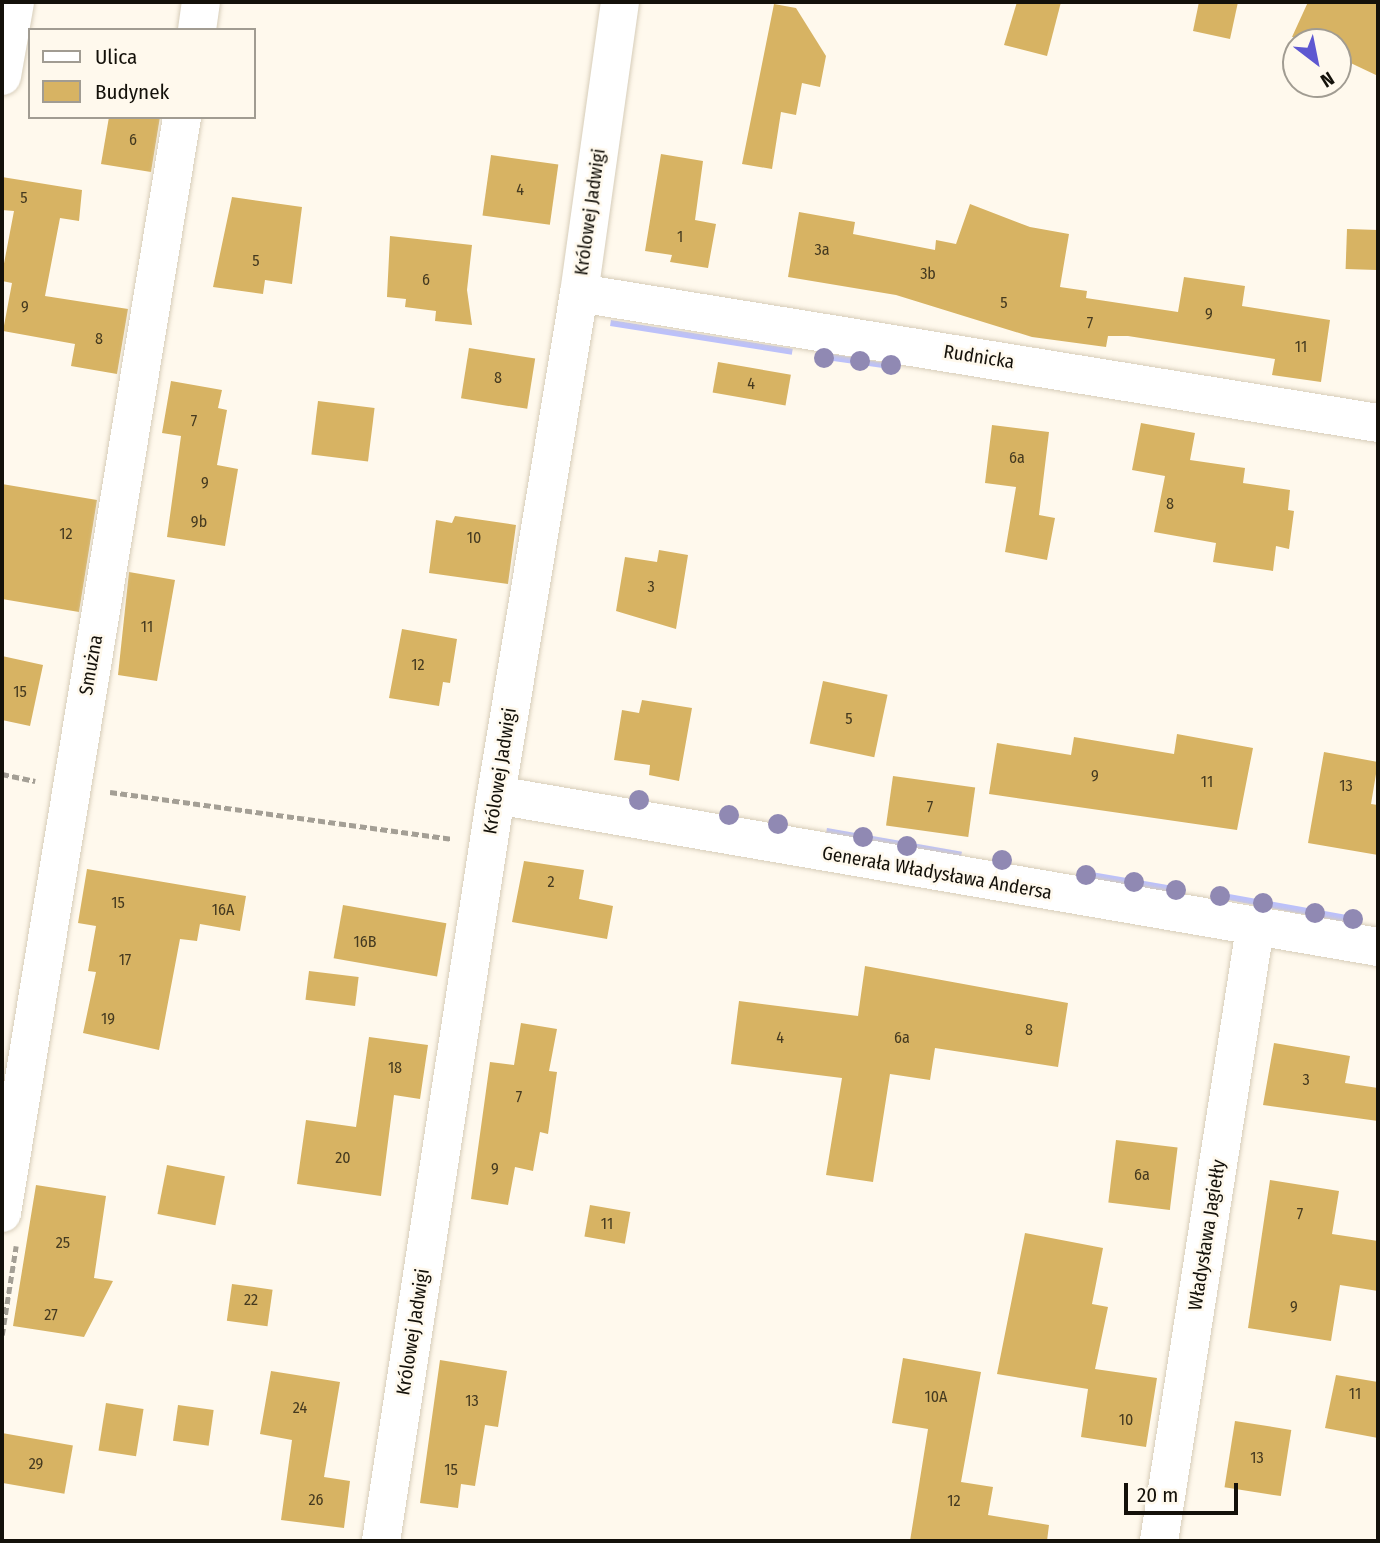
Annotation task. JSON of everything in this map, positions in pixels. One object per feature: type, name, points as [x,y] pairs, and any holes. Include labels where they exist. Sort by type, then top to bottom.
[{"type":"street","points":[[2,76],[15,2]]},
{"type":"street","points":[[197,28],[201,2]]},
{"type":"street","name":"Królowej Jadwigi","points":[[381,1541],[496,795],[579,293],[620,2]]},
{"type":"street","name":"Smużna","points":[[2,1213],[182,119]]},
{"type":"street","name":"Rudnicka","points":[[579,293],[1378,423]]},
{"type":"street","name":"Generała Władysława Andersa","points":[[496,795],[1255,929],[1378,947]]},
{"type":"street","name":"Władysława Jagiełły","points":[[1159,1541],[1255,929]]},
{"type":"path","points":[[2,774],[70,787],[454,839]]},
{"type":"shaded area","points":[[611,320],[793,349],[792,355],[610,326]]},
{"type":"shaded area","points":[[820,352],[898,365],[897,370],[819,359]]},
{"type":"shaded area","points":[[827,828],[962,852],[961,860],[826,836]]},
{"type":"shaded area","points":[[1080,870],[1185,888],[1183,896],[1079,877]]},
{"type":"shaded area","points":[[1218,892],[1358,917],[1356,924],[1217,898]]},
{"type":"building","points":[[1017,2],[1061,2],[1047,56],[1004,45]]},
{"type":"building","points":[[1199,2],[1238,2],[1230,39],[1193,31]]},
{"type":"building","points":[[1308,2],[1378,2],[1378,76],[1352,64],[1352,28],[1296,28]]},
{"type":"building","points":[[774,4],[796,8],[826,56],[820,87],[802,83],[796,115],[781,112],[772,169],[742,164]]},
{"type":"building","points":[[109,119],[160,119],[151,172],[101,164]]},
{"type":"building","points":[[661,154],[703,161],[695,220],[716,224],[708,268],[670,262],[672,255],[645,251]]},
{"type":"building","points":[[491,155],[558,164],[550,225],[483,215]]},
{"type":"building","points":[[2,177],[82,190],[79,221],[60,218],[45,296],[128,309],[117,374],[71,366],[75,344],[3,331],[12,283],[2,281],[2,274],[14,211],[2,210]]},
{"type":"building","points":[[232,197],[302,207],[292,284],[265,280],[263,294],[213,287]]},
{"type":"building","points":[[970,204],[1030,227],[1069,234],[1060,287],[1087,291],[1086,298],[1178,312],[1184,277],[1245,286],[1242,306],[1330,320],[1321,382],[1272,375],[1275,359],[1128,336],[1108,336],[1106,347],[1032,337],[896,295],[788,277],[799,212],[855,222],[853,234],[935,250],[936,240],[956,244]]},
{"type":"building","points":[[1347,229],[1378,230],[1377,270],[1346,269]]},
{"type":"building","points":[[390,236],[472,245],[467,290],[472,325],[435,321],[436,311],[405,307],[406,299],[387,297]]},
{"type":"building","points":[[469,348],[535,358],[527,409],[461,398]]},
{"type":"building","points":[[718,362],[791,375],[785,405],[713,393]]},
{"type":"building","points":[[171,381],[222,390],[218,408],[227,410],[217,465],[238,469],[225,546],[167,537],[181,436],[162,433]]},
{"type":"building","points":[[318,401],[375,408],[368,462],[311,455]]},
{"type":"building","points":[[1141,423],[1195,433],[1190,460],[1245,468],[1243,483],[1290,490],[1288,510],[1294,511],[1289,549],[1276,546],[1273,571],[1213,562],[1216,543],[1154,532],[1165,476],[1132,470]]},
{"type":"building","points":[[992,425],[1049,432],[1039,515],[1055,518],[1047,560],[1005,552],[1016,487],[985,483]]},
{"type":"building","points":[[2,484],[97,500],[79,612],[2,599]]},
{"type":"building","points":[[455,516],[516,525],[508,584],[429,573],[436,520],[452,523]]},
{"type":"building","points":[[659,550],[688,555],[676,629],[616,611],[625,557],[657,562]]},
{"type":"building","points":[[129,572],[175,580],[157,681],[118,675]]},
{"type":"building","points":[[402,629],[457,639],[450,683],[443,682],[439,706],[389,698]]},
{"type":"building","points":[[2,656],[43,665],[30,726],[2,720]]},
{"type":"building","points":[[823,681],[888,695],[874,757],[810,744]]},
{"type":"building","points":[[642,700],[692,708],[679,781],[649,775],[650,765],[614,760],[622,710],[639,713]]},
{"type":"building","points":[[1177,734],[1253,748],[1237,830],[989,794],[997,743],[1071,755],[1074,737],[1174,754]]},
{"type":"building","points":[[1324,752],[1378,762],[1371,804],[1378,805],[1378,855],[1308,843]]},
{"type":"building","points":[[893,776],[975,788],[968,837],[886,826]]},
{"type":"building","points":[[524,861],[584,870],[579,899],[613,906],[607,939],[512,922]]},
{"type":"building","points":[[87,869],[246,896],[240,931],[200,924],[197,941],[180,939],[159,1050],[83,1033],[96,972],[88,971],[96,926],[78,923]]},
{"type":"building","points":[[343,905],[446,923],[437,976],[334,958]]},
{"type":"building","points":[[865,966],[1068,1003],[1058,1067],[935,1048],[930,1080],[890,1074],[873,1182],[826,1175],[842,1078],[731,1064],[739,1001],[858,1016]]},
{"type":"building","points":[[309,971],[359,977],[355,1006],[305,1000]]},
{"type":"building","points":[[521,1023],[557,1029],[549,1071],[557,1072],[548,1134],[540,1132],[533,1171],[515,1167],[508,1205],[471,1199],[490,1062],[514,1065]]},
{"type":"building","points":[[369,1037],[428,1045],[420,1099],[394,1095],[381,1196],[297,1184],[306,1120],[356,1127]]},
{"type":"building","points":[[1274,1043],[1350,1056],[1345,1083],[1378,1088],[1378,1121],[1263,1105]]},
{"type":"building","points":[[1116,1140],[1178,1148],[1170,1210],[1108,1203]]},
{"type":"building","points":[[167,1165],[225,1176],[215,1225],[157,1214]]},
{"type":"building","points":[[1270,1180],[1339,1191],[1332,1234],[1378,1241],[1378,1291],[1340,1285],[1331,1341],[1248,1328]]},
{"type":"building","points":[[36,1185],[106,1196],[94,1278],[113,1281],[84,1337],[13,1326]]},
{"type":"building","points":[[590,1205],[630,1212],[625,1244],[584,1237]]},
{"type":"building","points":[[1025,1233],[1103,1248],[1092,1304],[1108,1307],[1095,1369],[1157,1378],[1146,1447],[1081,1437],[1088,1389],[997,1374]]},
{"type":"building","points":[[232,1284],[273,1290],[267,1326],[227,1321]]},
{"type":"building","points":[[903,1358],[981,1372],[961,1482],[993,1487],[988,1515],[1049,1525],[1047,1541],[910,1541],[928,1429],[892,1423]]},
{"type":"building","points":[[440,1360],[507,1371],[498,1427],[485,1425],[475,1486],[461,1484],[458,1508],[420,1503]]},
{"type":"building","points":[[271,1371],[340,1382],[324,1477],[350,1481],[344,1528],[281,1520],[292,1440],[260,1434]]},
{"type":"building","points":[[1336,1375],[1378,1382],[1378,1438],[1325,1428]]},
{"type":"building","points":[[106,1403],[144,1409],[136,1456],[98,1450]]},
{"type":"building","points":[[178,1405],[214,1410],[209,1446],[173,1441]]},
{"type":"building","points":[[1235,1421],[1291,1430],[1281,1496],[1225,1487]]},
{"type":"building","points":[[2,1433],[73,1446],[64,1494],[2,1483]]}]
